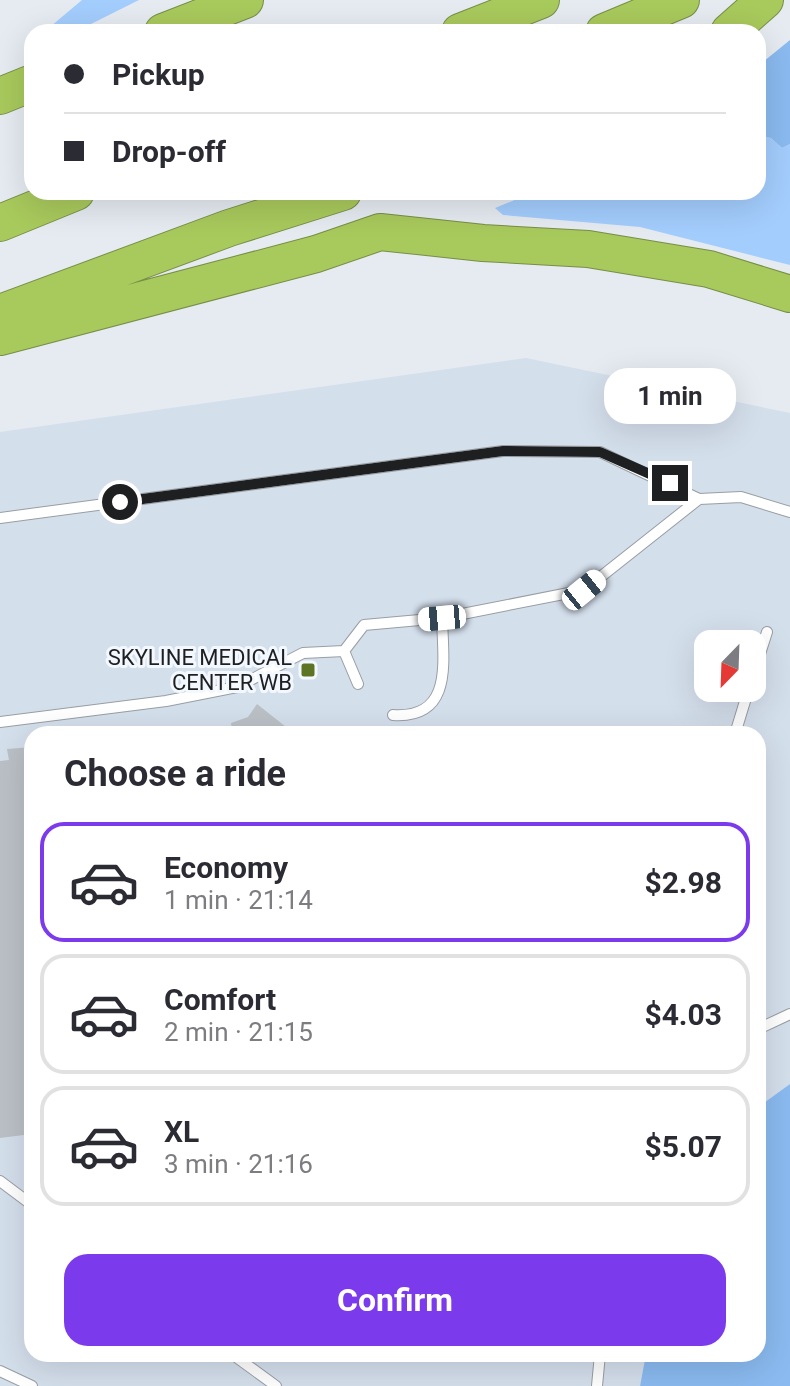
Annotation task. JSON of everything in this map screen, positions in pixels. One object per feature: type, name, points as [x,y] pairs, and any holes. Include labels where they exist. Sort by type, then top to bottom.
[{"type":"highway","points":[[184,24],[245,0]]},
{"type":"highway","points":[[480,24],[541,0]]},
{"type":"highway","points":[[623,24],[681,0]]},
{"type":"highway","points":[[738,24],[765,0]]},
{"type":"highway","points":[[0,96],[24,86]]},
{"type":"highway","points":[[0,223],[56,200]]},
{"type":"highway","points":[[0,313],[229,228],[318,200]]},
{"type":"highway","points":[[0,337],[316,254],[380,232],[588,249],[709,269],[790,294]]},
{"type":"lane","points":[[0,518],[503,451],[600,452],[699,499],[741,497],[790,512]]},
{"type":"lane","points":[[0,722],[166,701],[237,687],[303,653],[327,655],[344,651],[364,625],[442,618],[584,590],[699,499]]},
{"type":"lane","points":[[393,715],[412,716],[427,709],[440,690],[443,671],[442,618]]},
{"type":"lane","points":[[344,651],[358,684]]},
{"type":"lane","points":[[737,726],[745,702]]},
{"type":"lane","points":[[766,1025],[790,1014]]},
{"type":"lane","points":[[0,1181],[24,1199]]},
{"type":"lane","points":[[243,1362],[276,1386]]},
{"type":"lane","points":[[597,1386],[599,1362]]},
{"type":"lane","points":[[0,1371],[32,1386]]},
{"type":"shaded area","points":[[82,0],[139,0],[91,24],[54,24]]},
{"type":"shaded area","points":[[790,40],[790,144],[782,148],[766,137],[766,60]]},
{"type":"shaded area","points":[[766,137],[782,148],[790,144],[790,265],[640,227],[503,215],[495,208],[514,200],[766,200]]},
{"type":"shaded area","points":[[526,358],[790,413],[790,1084],[766,1101],[766,726],[24,726],[24,1362],[644,1362],[640,1386],[0,1386],[0,432]]},
{"type":"shaded area","points":[[790,1084],[790,1386],[640,1386],[644,1362],[766,1362],[766,1101]]},
{"type":"building","points":[[257,704],[285,726],[231,726],[231,723],[248,717]]},
{"type":"building","points":[[24,748],[24,1135],[0,1138],[0,761],[9,760],[7,749]]},
{"type":"place","name":"SKYLINE MEDICAL CENTER WB","points":[[308,670]]},
{"type":"route","points":[[120,502],[503,451],[600,452],[670,483]]}]
